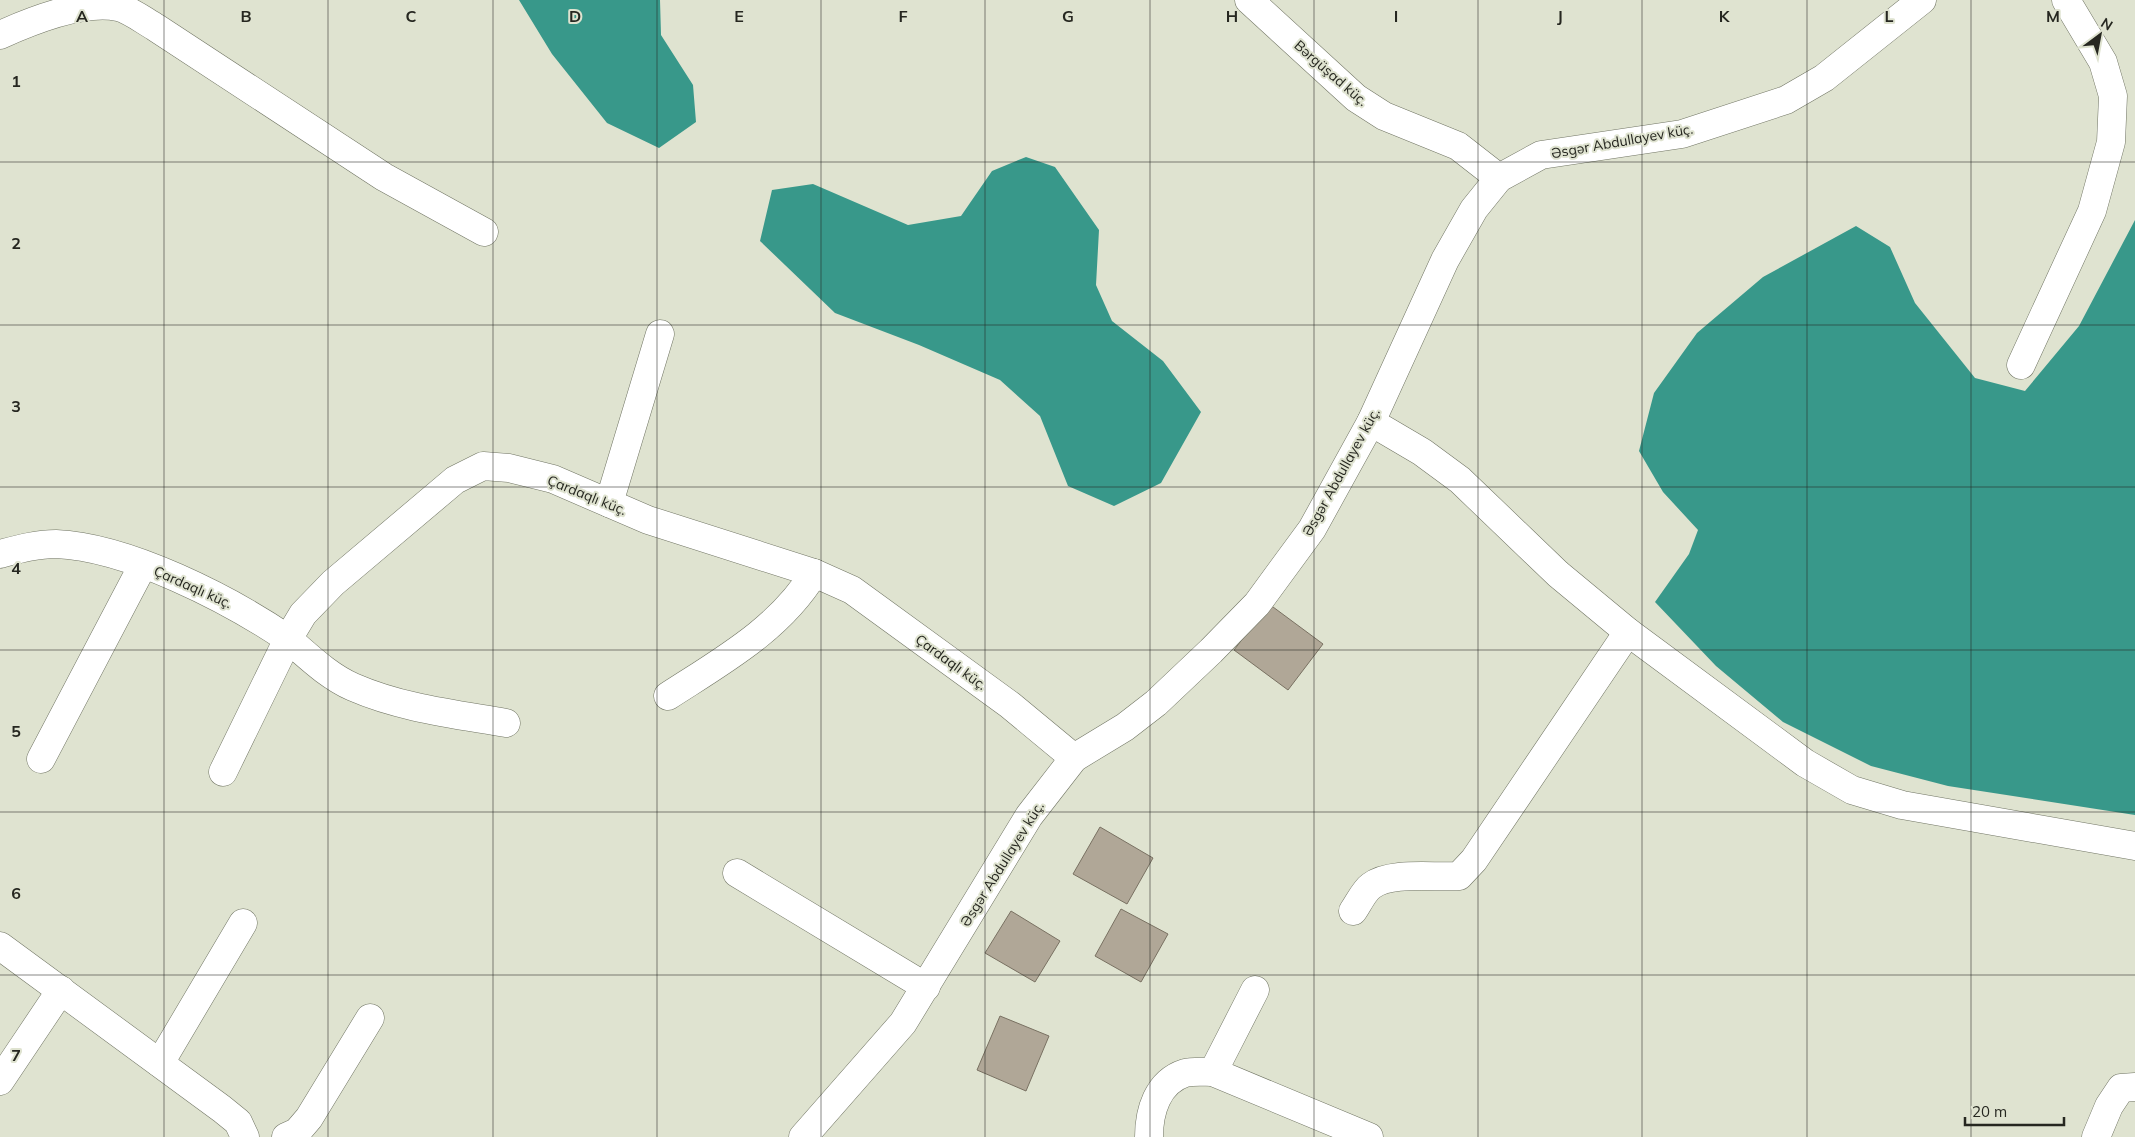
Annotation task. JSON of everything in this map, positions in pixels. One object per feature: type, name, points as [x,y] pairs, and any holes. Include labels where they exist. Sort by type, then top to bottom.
[{"type":"street","name":"Bərgüşad küç.","points":[[1249,0],[1356,98],[1384,116],[1458,146],[1500,178]]},
{"type":"street","name":"Əsgər Abdullayev küç.","points":[[803,1137],[903,1023],[1029,816],[1074,758],[1124,727],[1156,703],[1257,604],[1312,529],[1371,422],[1445,260],[1474,209],[1500,178],[1541,155],[1682,134],[1786,100],[1824,78],[1922,0]]},
{"type":"street","points":[[2021,364],[2092,211],[2111,142],[2113,96],[2103,62],[2066,0]]},
{"type":"street","points":[[0,35],[35,18],[90,2],[118,6],[155,27],[384,177],[484,232]]},
{"type":"street","points":[[609,503],[660,334]]},
{"type":"street","points":[[1371,422],[1422,452],[1460,480],[1558,574],[1628,632],[1805,763],[1852,790],[1902,805],[2135,846]]},
{"type":"street","name":"Çardaqlı küç.","points":[[0,554],[31,546],[55,544],[86,547],[143,565],[220,597],[249,612],[288,639],[303,614],[333,584],[455,480],[483,466],[509,468],[554,479],[648,520],[693,536],[814,573],[852,590],[1010,705],[1074,758]]},
{"type":"street","points":[[41,759],[143,565]]},
{"type":"street","points":[[668,696],[734,654],[784,614],[800,597],[814,573]]},
{"type":"street","points":[[1353,911],[1370,886],[1385,879],[1406,876],[1436,878],[1459,876],[1474,860],[1628,632]]},
{"type":"street","points":[[223,772],[288,639],[325,670],[352,686],[406,706],[506,723]]},
{"type":"street","points":[[737,873],[926,988]]},
{"type":"street","points":[[160,1063],[243,923]]},
{"type":"street","points":[[0,946],[238,1122],[245,1137]]},
{"type":"street","points":[[0,1081],[61,990]]},
{"type":"street","points":[[1213,1072],[1256,990]]},
{"type":"street","points":[[286,1137],[297,1132],[309,1118],[370,1018]]},
{"type":"street","points":[[1149,1137],[1149,1121],[1156,1099],[1168,1082],[1185,1073],[1213,1072],[1369,1137]]},
{"type":"street","points":[[2096,1137],[2109,1106],[2121,1088],[2135,1087]]},
{"type":"water","points":[[519,0],[660,0],[661,35],[693,85],[696,122],[659,148],[607,123],[552,54]]},
{"type":"water","points":[[1026,157],[1055,167],[1099,230],[1096,285],[1112,321],[1163,361],[1201,412],[1161,483],[1114,506],[1068,486],[1040,416],[1000,380],[919,345],[835,313],[760,241],[772,190],[813,184],[908,225],[961,216],[992,171]]},
{"type":"water","points":[[2135,220],[2135,815],[1948,786],[1871,766],[1783,722],[1716,666],[1655,602],[1689,554],[1698,530],[1663,492],[1639,451],[1654,393],[1697,333],[1763,277],[1856,226],[1890,247],[1915,303],[1975,378],[2025,391],[2079,326]]},
{"type":"building","points":[[1269,604],[1323,644],[1288,690],[1234,650]]},
{"type":"building","points":[[1100,827],[1153,858],[1127,904],[1073,874]]},
{"type":"building","points":[[1121,909],[1168,934],[1141,982],[1095,956]]},
{"type":"building","points":[[1011,911],[1060,941],[1035,982],[985,953]]},
{"type":"building","points":[[1000,1016],[1049,1036],[1026,1091],[977,1070]]}]
